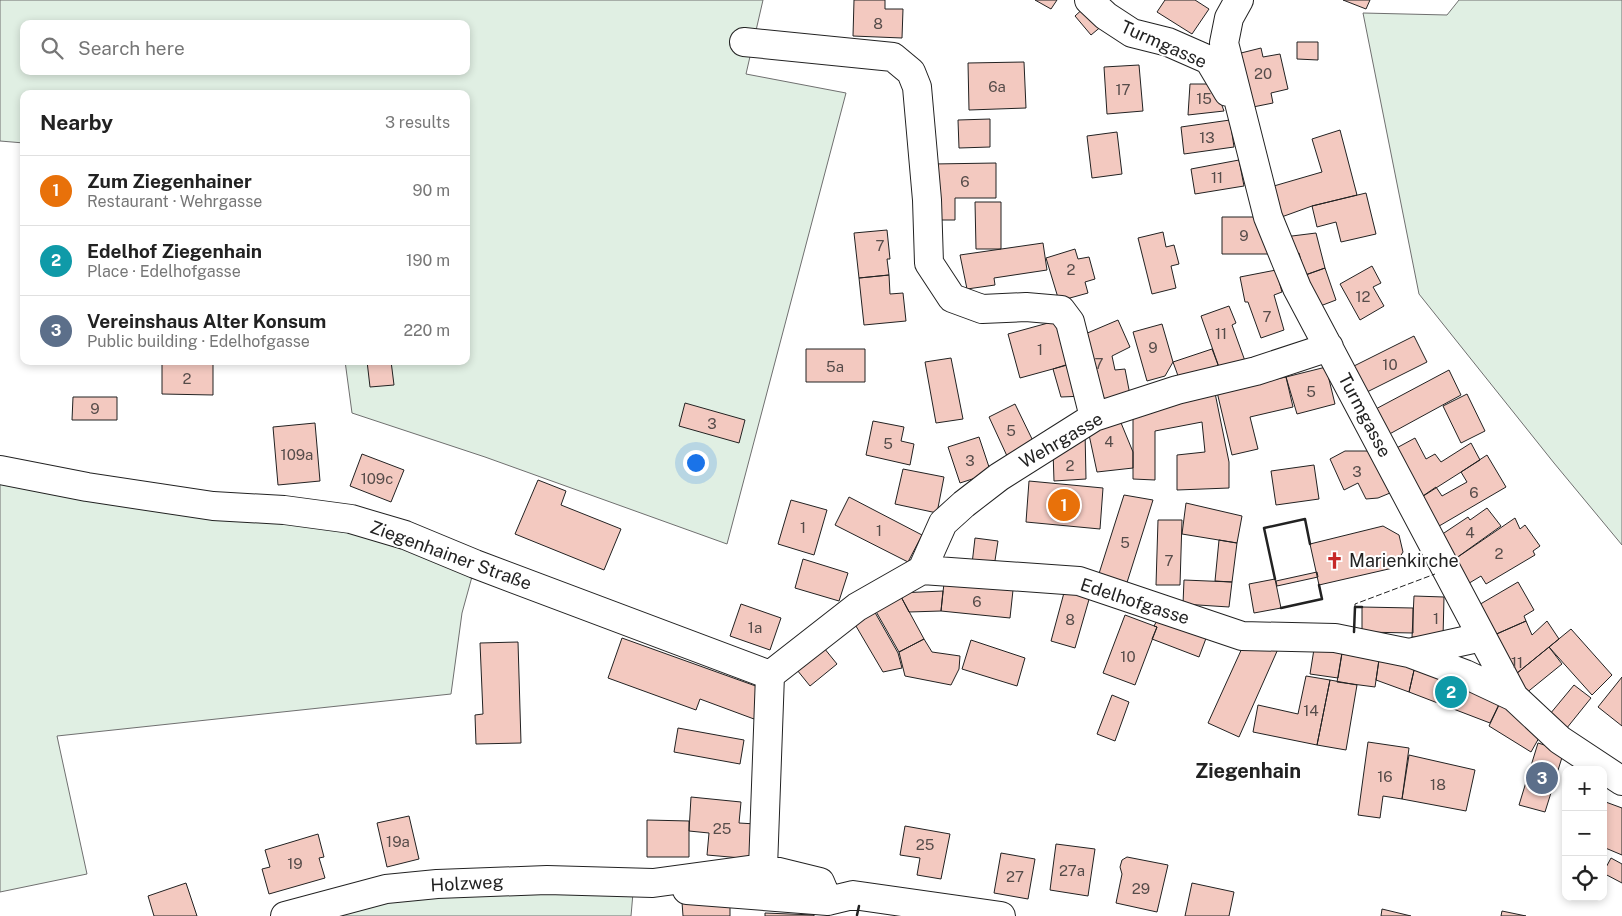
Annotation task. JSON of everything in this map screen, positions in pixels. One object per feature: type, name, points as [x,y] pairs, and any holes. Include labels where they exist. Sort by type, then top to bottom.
[{"type":"street","name":"Turmgasse","points":[[1089,0],[1106,16],[1132,33],[1168,42],[1209,60],[1217,71],[1244,122]]},
{"type":"street","name":"Turmgasse","points":[[1239,0],[1229,18],[1224,43],[1268,217],[1297,288],[1514,698]]},
{"type":"street","points":[[744,42],[893,57],[911,72],[917,87],[927,200],[928,263],[952,298],[982,309],[1026,307],[1061,310],[1070,322],[1094,417]]},
{"type":"street","name":"Wehrgasse","points":[[922,570],[943,523],[964,504],[999,477],[1094,417],[1177,390],[1256,371],[1329,346]]},
{"type":"street","name":"Ziegenhainer Straße","points":[[0,470],[87,487],[214,506],[284,510],[351,519],[405,535],[475,564],[770,675]]},
{"type":"street","points":[[763,868],[770,675],[857,607],[922,570]]},
{"type":"street","name":"Edelhofgasse","points":[[922,570],[1080,581],[1242,636],[1335,638],[1409,654],[1464,674],[1514,698],[1560,740],[1622,781]]},
{"type":"street","name":"Edelhofgasse","points":[[1409,654],[1482,637]]},
{"type":"street","name":"Holzweg","points":[[653,883],[763,868],[820,882],[828,900]]},
{"type":"street","name":"Holzweg","points":[[285,916],[386,889],[437,884],[547,880],[653,883],[684,889],[828,900],[853,894],[1001,916]]},
{"type":"green space","points":[[0,0],[763,0],[746,74],[846,93],[727,544],[485,457],[352,413],[346,365],[470,365],[470,90],[20,90],[20,143],[0,141]]},
{"type":"green space","points":[[1459,0],[1622,0],[1622,545],[1419,294],[1363,13],[1447,15]]},
{"type":"green space","points":[[0,479],[349,529],[473,573],[462,613],[451,694],[57,736],[87,874],[0,892]]},
{"type":"green space","points":[[434,891],[633,893],[631,916],[315,916]]},
{"type":"building","points":[[854,0],[885,0],[885,9],[903,9],[902,38],[853,36]]},
{"type":"building","points":[[1035,0],[1057,0],[1051,9]]},
{"type":"building","points":[[1165,0],[1195,0],[1209,9],[1192,34],[1157,12]]},
{"type":"building","points":[[1343,0],[1370,0],[1366,9]]},
{"type":"building","points":[[1087,5],[1103,25],[1091,35],[1075,16]]},
{"type":"building","points":[[1297,42],[1318,42],[1318,60],[1297,59]]},
{"type":"building","points":[[1261,48],[1263,57],[1280,54],[1288,89],[1271,93],[1273,103],[1248,108],[1237,54]]},
{"type":"building","points":[[1024,62],[1026,108],[969,110],[968,63]]},
{"type":"building","points":[[1139,65],[1143,111],[1107,114],[1104,67]]},
{"type":"building","points":[[1190,84],[1214,84],[1224,111],[1188,115]]},
{"type":"building","points":[[990,119],[990,147],[959,148],[958,120]]},
{"type":"building","points":[[1230,120],[1234,147],[1184,154],[1181,127]]},
{"type":"building","points":[[1340,130],[1357,195],[1312,206],[1276,219],[1267,188],[1322,172],[1312,139]]},
{"type":"building","points":[[1117,132],[1122,174],[1092,178],[1087,136]]},
{"type":"building","points":[[1239,160],[1244,186],[1195,194],[1191,169]]},
{"type":"building","points":[[996,163],[996,198],[955,198],[955,220],[933,220],[933,164]]},
{"type":"building","points":[[1366,193],[1376,234],[1341,242],[1336,222],[1317,227],[1312,206]]},
{"type":"building","points":[[975,202],[1001,202],[1001,249],[976,249]]},
{"type":"building","points":[[1222,217],[1260,217],[1271,254],[1222,254]]},
{"type":"building","points":[[887,230],[890,259],[887,259],[889,275],[859,278],[854,233]]},
{"type":"building","points":[[1163,232],[1166,247],[1174,245],[1179,264],[1171,266],[1176,288],[1152,294],[1138,238]]},
{"type":"building","points":[[1316,233],[1325,268],[1305,275],[1299,253],[1289,256],[1284,237]]},
{"type":"building","points":[[1043,243],[1047,270],[994,278],[995,285],[967,289],[960,255]]},
{"type":"building","points":[[1075,249],[1078,259],[1089,257],[1095,279],[1085,282],[1088,293],[1059,301],[1046,258]]},
{"type":"building","points":[[1372,266],[1381,283],[1373,287],[1384,306],[1360,320],[1340,284]]},
{"type":"building","points":[[1325,268],[1336,300],[1315,308],[1303,276]]},
{"type":"building","points":[[1276,270],[1282,292],[1274,295],[1284,330],[1261,338],[1248,302],[1245,302],[1240,277]]},
{"type":"building","points":[[889,275],[890,294],[903,293],[906,321],[864,325],[859,278]]},
{"type":"building","points":[[1229,306],[1236,323],[1232,325],[1245,361],[1220,370],[1201,316]]},
{"type":"building","points":[[1059,320],[1071,364],[1020,378],[1008,334]]},
{"type":"building","points":[[1118,320],[1130,347],[1112,356],[1115,370],[1125,369],[1130,395],[1093,401],[1078,337]]},
{"type":"building","points":[[1162,324],[1173,362],[1165,376],[1147,381],[1133,332]]},
{"type":"building","points":[[1414,336],[1427,362],[1367,392],[1354,366]]},
{"type":"building","points":[[806,349],[865,349],[865,382],[806,382]]},
{"type":"building","points":[[1212,349],[1220,370],[1181,384],[1173,362]]},
{"type":"building","points":[[951,358],[963,419],[936,423],[925,362]]},
{"type":"building","points":[[1075,362],[1085,396],[1061,397],[1053,369]]},
{"type":"building","points":[[162,365],[213,365],[213,395],[162,394]]},
{"type":"building","points":[[367,365],[392,365],[394,385],[370,387]]},
{"type":"building","points":[[1326,367],[1335,404],[1297,414],[1286,377]]},
{"type":"building","points":[[1449,370],[1461,395],[1384,437],[1372,411]]},
{"type":"building","points":[[1286,377],[1293,407],[1250,417],[1258,449],[1232,455],[1217,392]]},
{"type":"building","points":[[1215,393],[1229,462],[1229,488],[1177,490],[1177,455],[1205,452],[1202,422],[1155,431],[1155,480],[1133,479],[1133,411]]},
{"type":"building","points":[[1467,394],[1485,431],[1461,443],[1443,406]]},
{"type":"building","points":[[73,397],[117,397],[117,420],[72,420]]},
{"type":"building","points":[[685,403],[745,420],[739,443],[679,426]]},
{"type":"building","points":[[1015,404],[1034,443],[1007,456],[989,417]]},
{"type":"building","points":[[1119,418],[1133,452],[1133,468],[1097,472],[1088,430]]},
{"type":"building","points":[[873,421],[904,427],[901,441],[914,444],[910,465],[866,455]]},
{"type":"building","points":[[315,423],[320,481],[278,485],[273,427]]},
{"type":"building","points":[[1085,431],[1086,479],[1054,481],[1053,451]]},
{"type":"building","points":[[979,437],[991,473],[960,483],[948,447]]},
{"type":"building","points":[[1415,438],[1426,459],[1435,454],[1441,462],[1471,443],[1480,460],[1417,500],[1391,451]]},
{"type":"building","points":[[1345,451],[1368,451],[1390,493],[1378,498],[1366,499],[1358,483],[1344,490],[1330,459]]},
{"type":"building","points":[[362,454],[404,470],[391,502],[350,486]]},
{"type":"building","points":[[1487,455],[1506,487],[1434,529],[1417,500],[1436,487],[1442,496],[1467,482],[1461,472]]},
{"type":"building","points":[[1314,465],[1319,499],[1276,505],[1271,471]]},
{"type":"building","points":[[903,469],[944,477],[937,513],[895,504]]},
{"type":"building","points":[[538,480],[566,491],[561,505],[621,529],[604,570],[515,534]]},
{"type":"building","points":[[1029,481],[1103,488],[1100,529],[1026,522]]},
{"type":"building","points":[[1124,495],[1153,500],[1124,592],[1096,583]]},
{"type":"building","points":[[849,497],[922,535],[908,562],[835,525]]},
{"type":"building","points":[[791,500],[827,510],[814,555],[778,544]]},
{"type":"building","points":[[1186,503],[1242,516],[1237,543],[1182,534]]},
{"type":"building","points":[[1487,508],[1501,526],[1452,561],[1438,537],[1468,517],[1470,520]]},
{"type":"building","points":[[1515,518],[1520,529],[1525,525],[1540,546],[1533,551],[1535,555],[1486,584],[1481,576],[1466,585],[1452,561]]},
{"type":"building","points":[[1158,520],[1182,520],[1180,585],[1156,585]]},
{"type":"building","points":[[1383,526],[1399,535],[1403,552],[1393,568],[1319,585],[1310,544]]},
{"type":"building","points":[[975,538],[998,541],[994,567],[972,564]]},
{"type":"building","points":[[1219,540],[1237,543],[1232,582],[1215,581]]},
{"type":"building","points":[[803,559],[848,573],[839,601],[795,588]]},
{"type":"building","points":[[1317,572],[1318,577],[1277,586],[1276,581]]},
{"type":"building","points":[[1275,579],[1281,608],[1254,613],[1249,584]]},
{"type":"building","points":[[1184,580],[1232,582],[1229,607],[1183,604]]},
{"type":"building","points":[[1518,582],[1534,610],[1524,616],[1526,621],[1492,636],[1477,606]]},
{"type":"building","points":[[944,583],[1013,590],[1010,618],[941,611]]},
{"type":"building","points":[[1065,589],[1090,596],[1075,648],[1051,641]]},
{"type":"building","points":[[943,591],[941,611],[909,612],[899,593]]},
{"type":"building","points":[[899,593],[924,639],[899,652],[874,608]]},
{"type":"building","points":[[1414,596],[1444,597],[1443,638],[1412,637]]},
{"type":"building","points":[[741,604],[781,618],[770,650],[730,636]]},
{"type":"building","points":[[1362,607],[1413,608],[1413,633],[1362,632]]},
{"type":"building","points":[[873,609],[898,653],[902,668],[883,672],[853,621]]},
{"type":"building","points":[[1125,615],[1157,627],[1135,685],[1103,673]]},
{"type":"building","points":[[1160,615],[1208,633],[1199,657],[1152,639],[1157,627],[1154,626]]},
{"type":"building","points":[[1526,621],[1532,635],[1547,621],[1559,639],[1511,678],[1492,636]]},
{"type":"building","points":[[1571,629],[1612,675],[1592,695],[1549,647]]},
{"type":"building","points":[[622,638],[764,689],[754,719],[700,699],[696,710],[608,678]]},
{"type":"building","points":[[924,639],[932,652],[960,656],[959,669],[951,685],[905,676],[899,652]]},
{"type":"building","points":[[971,640],[1025,658],[1017,686],[962,669]]},
{"type":"building","points":[[518,642],[521,743],[476,744],[475,715],[483,714],[480,643]]},
{"type":"building","points":[[820,643],[837,664],[810,686],[793,665]]},
{"type":"building","points":[[1315,643],[1343,647],[1338,678],[1310,674]]},
{"type":"building","points":[[1243,646],[1278,649],[1239,737],[1208,723]]},
{"type":"building","points":[[1343,647],[1380,653],[1375,687],[1337,682]]},
{"type":"building","points":[[1549,647],[1562,664],[1525,694],[1511,678]]},
{"type":"building","points":[[1380,653],[1415,666],[1409,692],[1376,680]]},
{"type":"building","points":[[1415,666],[1501,700],[1490,723],[1409,692]]},
{"type":"building","points":[[1306,676],[1330,680],[1317,745],[1253,732],[1258,705],[1298,714]]},
{"type":"building","points":[[1622,677],[1622,726],[1598,707]]},
{"type":"building","points":[[1330,680],[1357,685],[1346,750],[1317,745]]},
{"type":"building","points":[[1574,685],[1591,698],[1562,734],[1545,720]]},
{"type":"building","points":[[1112,695],[1129,702],[1115,741],[1097,734]]},
{"type":"building","points":[[1500,703],[1544,729],[1531,752],[1489,726]]},
{"type":"building","points":[[678,728],[744,740],[740,764],[674,752]]},
{"type":"building","points":[[1368,742],[1409,748],[1402,799],[1383,796],[1380,818],[1358,815]]},
{"type":"building","points":[[1538,743],[1564,751],[1545,812],[1519,805]]},
{"type":"building","points":[[1409,755],[1475,770],[1466,811],[1402,799]]},
{"type":"building","points":[[691,797],[741,802],[739,823],[756,824],[753,859],[707,855],[709,833],[689,831]]},
{"type":"building","points":[[1607,802],[1622,808],[1622,855],[1607,849]]},
{"type":"building","points":[[409,816],[419,859],[387,867],[377,823]]},
{"type":"building","points":[[647,820],[689,821],[689,857],[647,857]]},
{"type":"building","points":[[905,826],[950,834],[941,879],[917,875],[920,858],[900,855]]},
{"type":"building","points":[[318,834],[324,857],[319,858],[325,878],[269,894],[262,869],[270,867],[265,850]]},
{"type":"building","points":[[1056,844],[1095,849],[1088,896],[1050,890]]},
{"type":"building","points":[[1001,853],[1035,859],[1028,899],[994,893]]},
{"type":"building","points":[[1127,857],[1168,865],[1157,912],[1116,903],[1122,874],[1120,867],[1122,860]]},
{"type":"building","points":[[1611,858],[1622,864],[1622,883],[1607,875],[1607,866]]},
{"type":"building","points":[[186,883],[197,916],[154,916],[148,896]]},
{"type":"building","points":[[1192,883],[1234,892],[1229,916],[1185,916]]},
{"type":"building","points":[[730,900],[730,916],[683,916],[682,902]]},
{"type":"building","points":[[1382,909],[1411,916],[1381,916]]},
{"type":"building","points":[[1502,911],[1526,916],[1501,916]]},
{"type":"building","points":[[765,913],[814,915],[814,916],[765,916]]},
{"type":"fence","points":[[1355,607],[1355,604],[1435,574]]},
{"type":"wall","points":[[1275,579],[1264,528],[1305,519],[1310,544]]},
{"type":"wall","points":[[1281,608],[1322,599],[1319,585]]},
{"type":"wall","points":[[1354,632],[1355,607],[1362,607]]},
{"type":"wall","points":[[857,915],[859,906]]},
{"type":"place","name":"Zum Ziegenhainer","points":[[1064,505]]},
{"type":"place","name":"Marienkirche","points":[[1335,560]]},
{"type":"place","name":"Edelhof Ziegenhain","points":[[1451,692]]},
{"type":"place","name":"Vereinshaus Alter Konsum","points":[[1542,778]]},
{"type":"district","name":"Ziegenhain","points":[[1248,771]]}]
